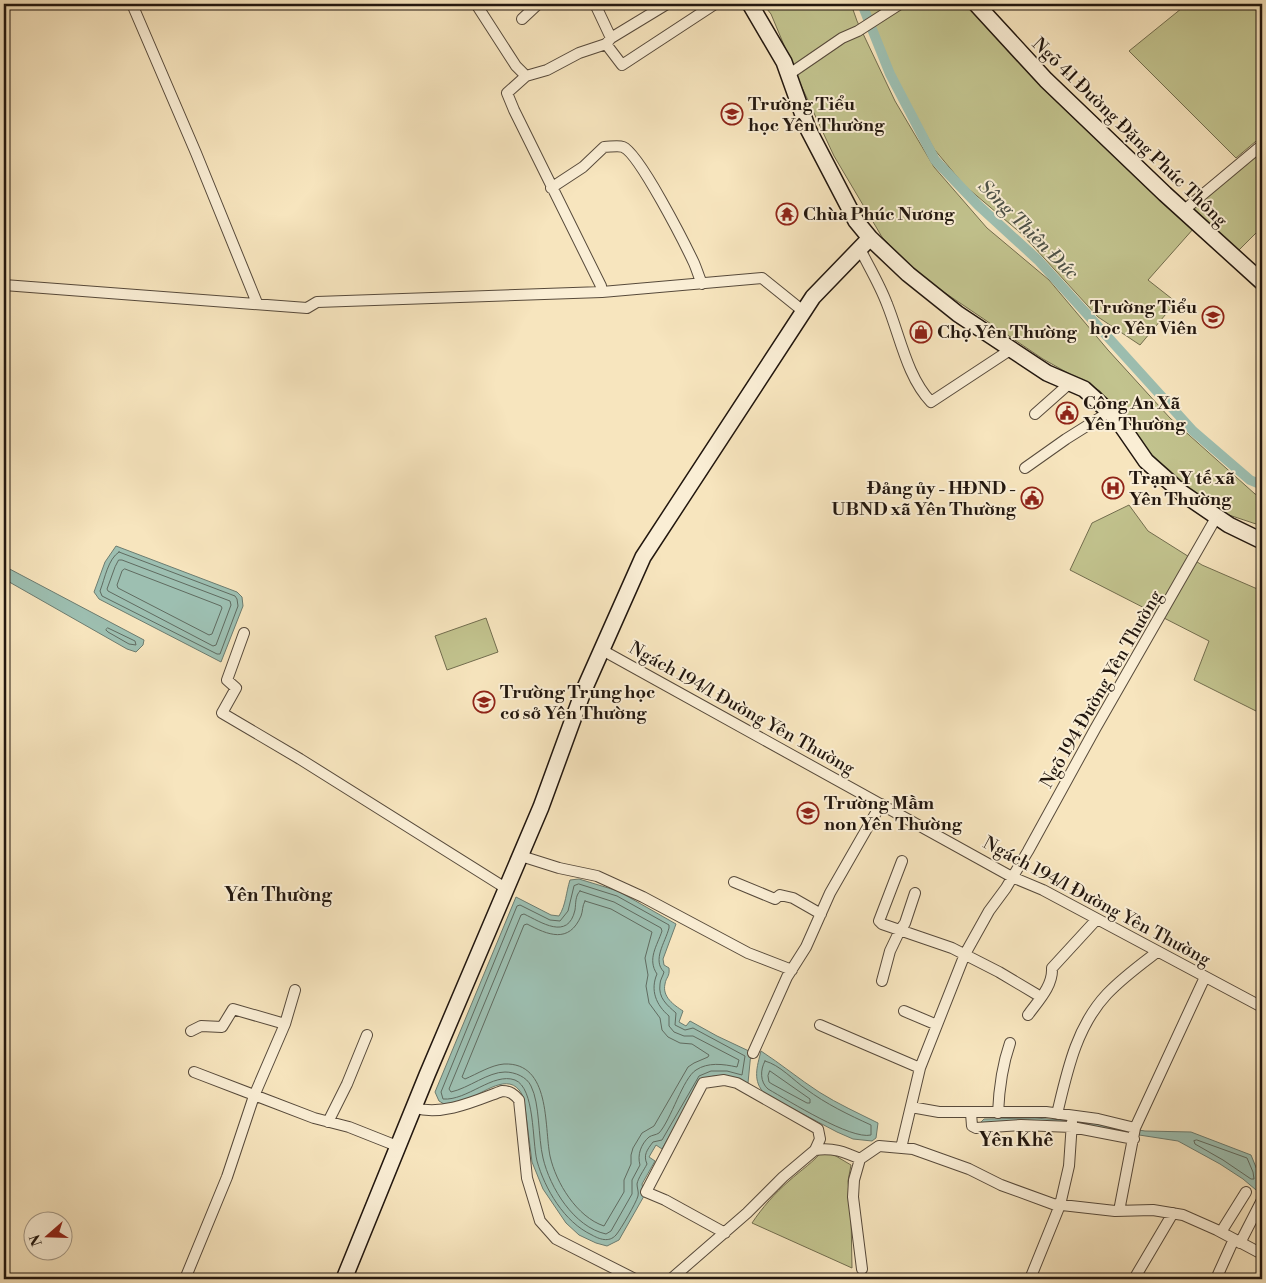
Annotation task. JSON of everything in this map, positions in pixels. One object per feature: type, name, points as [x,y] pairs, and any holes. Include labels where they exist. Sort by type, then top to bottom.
[{"type":"main road","points":[[750,4],[784,62],[808,129],[856,221],[865,243],[908,274],[950,309],[1010,350],[1047,374],[1084,389],[1117,419],[1146,462],[1182,493],[1228,524],[1262,541]]},
{"type":"main road","name":"Ngõ 41 Đường Đặng Phúc Thông","points":[[976,4],[1046,80],[1183,211],[1262,282]]},
{"type":"main road","points":[[344,1279],[427,1075],[541,808],[583,692],[643,557],[803,311],[813,297],[865,243]]},
{"type":"street","points":[[132,4],[196,153],[257,303]]},
{"type":"street","points":[[476,4],[516,66],[526,76]]},
{"type":"street","points":[[522,19],[538,4]]},
{"type":"street","points":[[595,4],[609,41],[622,65],[708,5]]},
{"type":"street","points":[[602,292],[507,93],[526,76],[547,70],[579,53],[609,41],[667,4]]},
{"type":"street","points":[[788,75],[842,38],[858,31],[900,4]]},
{"type":"street","points":[[1183,211],[1262,145]]},
{"type":"street","points":[[551,188],[583,167],[604,147],[623,147],[641,165],[693,262],[702,284]]},
{"type":"street","points":[[865,243],[910,367],[925,396],[931,402],[1010,350]]},
{"type":"street","points":[[4,285],[306,308],[317,302],[602,292],[762,278],[803,311]]},
{"type":"street","points":[[1035,414],[1070,383]]},
{"type":"street","points":[[1025,468],[1109,412]]},
{"type":"street","name":"Ngõ 194 Đường Yên Thường","points":[[900,1148],[920,1068],[964,954],[989,911],[1028,852],[1095,729],[1217,516]]},
{"type":"street","points":[[244,633],[227,680],[236,688],[222,713],[300,759],[507,888]]},
{"type":"street","name":"Ngách 194/1 Đường Yên Thường","points":[[602,650],[1012,876],[1043,890],[1262,1007]]},
{"type":"street","points":[[754,1053],[830,893],[881,804]]},
{"type":"street","points":[[520,856],[559,868],[597,876],[643,897],[748,953],[792,970]]},
{"type":"street","points":[[902,861],[879,922],[964,954],[1041,997]]},
{"type":"street","points":[[734,882],[775,899],[780,895],[793,898],[820,914]]},
{"type":"street","points":[[882,981],[890,952],[905,923],[915,893]]},
{"type":"street","points":[[1028,1015],[1052,977],[1052,968],[1097,919]]},
{"type":"street","points":[[1057,1114],[1066,1072],[1085,1024],[1106,995],[1128,974],[1157,952]]},
{"type":"street","points":[[1119,1211],[1131,1144],[1135,1133],[1205,977]]},
{"type":"street","points":[[185,1279],[227,1177],[254,1096],[284,1024],[294,990]]},
{"type":"street","points":[[191,1031],[201,1026],[222,1026],[233,1009],[258,1018],[284,1024]]},
{"type":"street","points":[[904,1010],[937,1025]]},
{"type":"street","points":[[820,1025],[920,1068]]},
{"type":"street","points":[[328,1122],[347,1084],[367,1035]]},
{"type":"street","points":[[998,1113],[999,1092],[1010,1043]]},
{"type":"street","points":[[194,1072],[314,1118],[349,1126],[398,1146]]},
{"type":"street","points":[[672,1279],[725,1233],[748,1213],[783,1176],[815,1150],[820,1139],[818,1129],[737,1083],[724,1080],[703,1083],[646,1192],[665,1200],[725,1233]]},
{"type":"street","points":[[415,1108],[440,1110],[460,1106],[502,1091],[508,1091],[515,1096],[519,1100],[527,1178],[540,1220],[556,1239],[634,1279]]},
{"type":"street","points":[[911,1107],[939,1112],[1046,1112],[1057,1114],[1072,1122]]},
{"type":"street","points":[[971,1113],[972,1126],[976,1128],[1098,1119],[1135,1133]]},
{"type":"street","points":[[1030,1279],[1060,1204],[1069,1166],[1072,1122]]},
{"type":"street","points":[[862,1269],[853,1197],[854,1180],[860,1159],[880,1146],[912,1149],[969,1169],[1001,1185],[1060,1204],[1119,1211],[1153,1210],[1183,1215],[1262,1254]]},
{"type":"street","points":[[815,1150],[833,1149],[860,1159]]},
{"type":"street","points":[[1220,1232],[1246,1192]]},
{"type":"street","points":[[1216,1279],[1262,1200]]},
{"type":"street","points":[[1134,1279],[1173,1213]]},
{"type":"green space","points":[[763,4],[851,4],[857,21],[895,101],[934,167],[987,228],[1049,280],[1108,350],[1170,418],[1255,494],[1262,497],[1262,526],[1220,512],[1166,472],[1100,391],[1043,359],[920,276],[882,237],[834,156],[799,81],[771,14]]},
{"type":"green space","points":[[866,4],[972,4],[1194,228],[1148,280],[1176,302],[1140,345],[1098,317],[1023,235],[964,185],[934,149],[892,72]]},
{"type":"green space","points":[[1187,4],[1262,4],[1262,136],[1236,158],[1129,51]]},
{"type":"green space","points":[[1262,149],[1262,227],[1237,252],[1192,210]]},
{"type":"green space","points":[[1129,505],[1148,531],[1202,565],[1262,591],[1262,714],[1194,680],[1209,641],[1070,570],[1092,523]]},
{"type":"green space","points":[[486,618],[498,652],[447,670],[435,636]]},
{"type":"green space","points":[[824,1149],[851,1165],[848,1181],[852,1268],[752,1223],[764,1206]]},
{"type":"water","points":[[116,546],[237,592],[242,597],[243,606],[221,662],[99,599],[94,592],[105,562]]},
{"type":"water","points":[[4,566],[144,640],[143,645],[136,652],[127,649],[4,579]]},
{"type":"water","points":[[579,879],[618,891],[676,924],[663,959],[664,965],[669,968],[665,993],[683,1011],[679,1022],[686,1026],[690,1021],[751,1052],[748,1083],[730,1077],[719,1076],[701,1080],[662,1149],[656,1145],[649,1157],[655,1161],[642,1184],[644,1196],[619,1240],[607,1246],[579,1235],[566,1223],[543,1189],[532,1162],[524,1099],[519,1090],[513,1085],[499,1085],[468,1099],[444,1104],[439,1101],[435,1092],[516,897],[551,915],[559,916],[565,903],[570,880]]},
{"type":"water","points":[[761,1051],[819,1092],[878,1123],[876,1138],[872,1141],[853,1139],[765,1094],[757,1079],[757,1068]]},
{"type":"water","points":[[1035,1118],[1087,1122],[1145,1131],[1191,1132],[1251,1155],[1262,1182],[1262,1195],[1243,1179],[1220,1164],[1178,1141],[1081,1126],[980,1123],[984,1119]]},
{"type":"waterway","name":"Sông Thiên Đức","points":[[862,4],[890,74],[935,160],[978,205],[1038,260],[1193,431],[1250,480],[1262,485]]},
{"type":"place","name":"Trường Tiểu học Yên Thường","points":[[732,114]]},
{"type":"place","name":"Chùa Phúc Nương","points":[[787,214]]},
{"type":"place","name":"Trường Tiểu học Yên Viên","points":[[1213,317]]},
{"type":"place","name":"Chợ Yên Thường","points":[[921,332]]},
{"type":"place","name":"Công An Xã Yên Thường","points":[[1067,413]]},
{"type":"place","name":"Trạm Y tế xã Yên Thường","points":[[1113,488]]},
{"type":"place","name":"Đảng ủy - HĐND - UBND xã Yên Thường","points":[[1032,498]]},
{"type":"place","name":"Trường Trung học cơ sở Yên Thường","points":[[484,702]]},
{"type":"place","name":"Trường Mầm non Yên Thường","points":[[808,813]]},
{"type":"district","name":"Yên Thường","points":[[278,894]]},
{"type":"district","name":"Yên Khê","points":[[1016,1139]]}]
